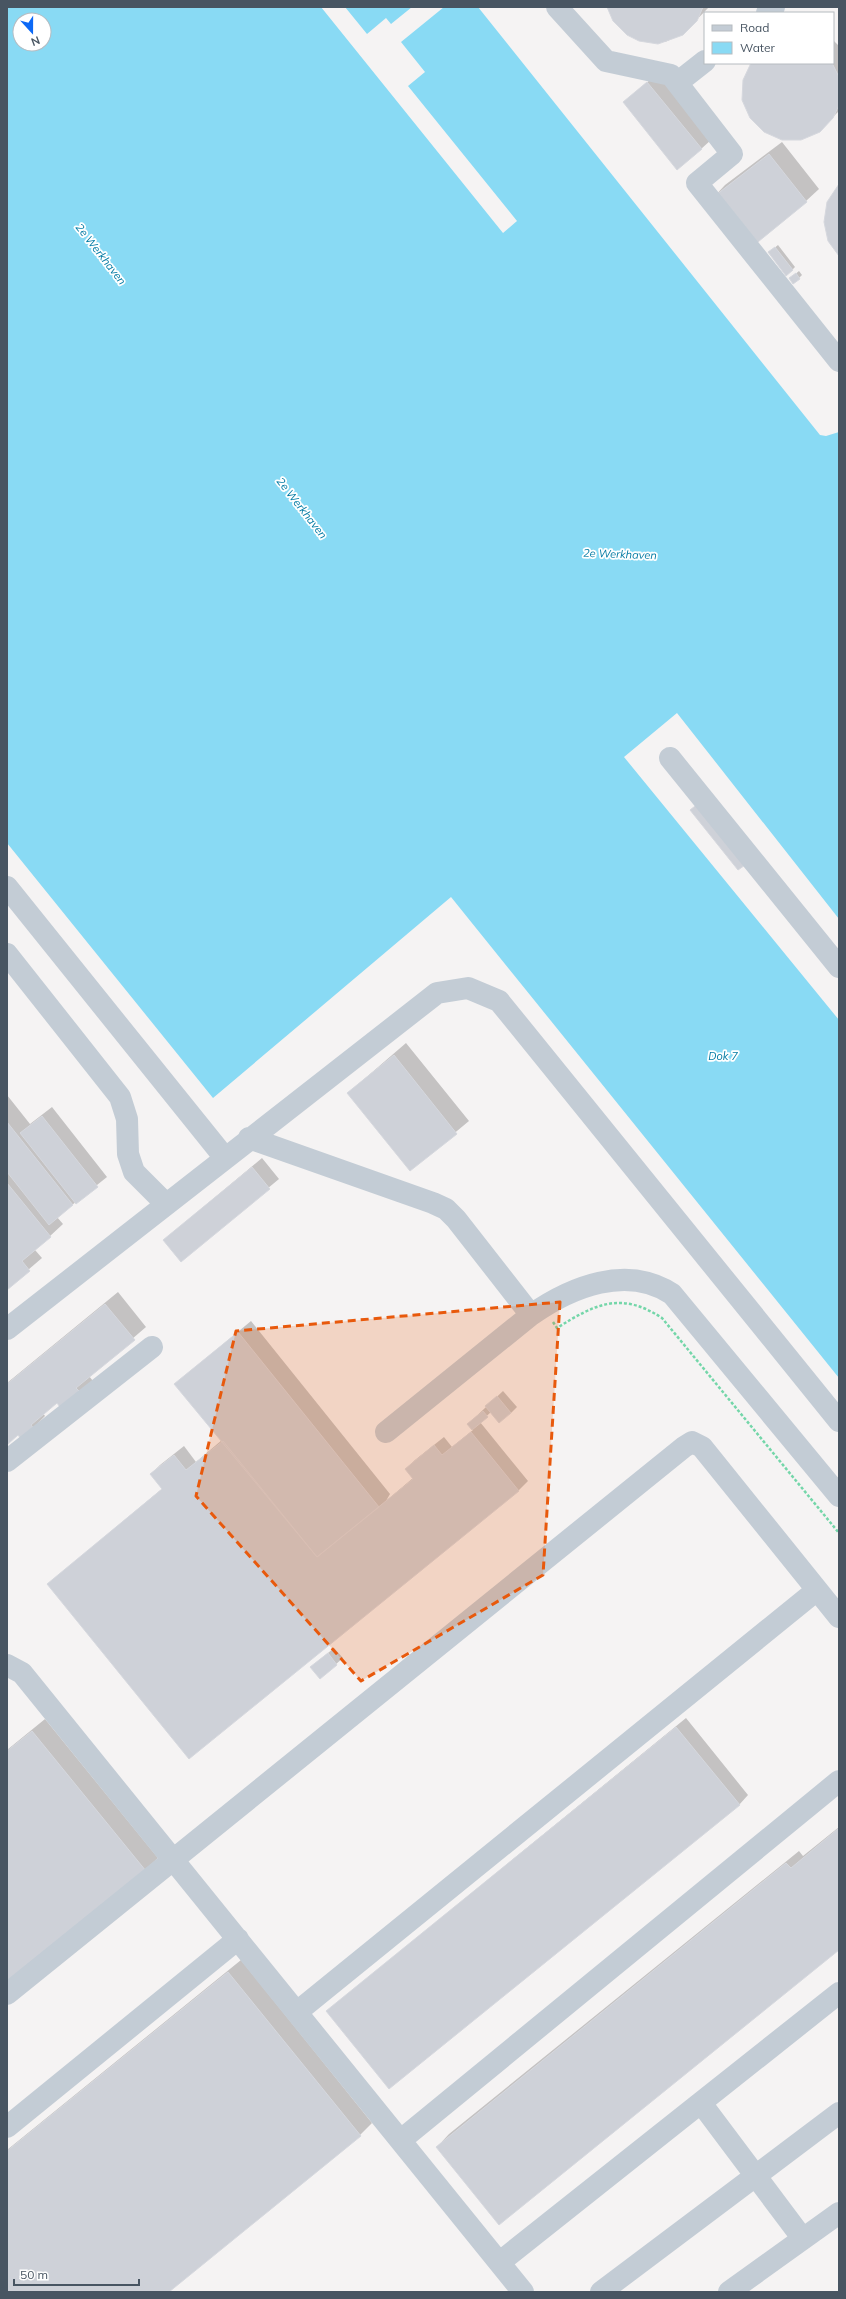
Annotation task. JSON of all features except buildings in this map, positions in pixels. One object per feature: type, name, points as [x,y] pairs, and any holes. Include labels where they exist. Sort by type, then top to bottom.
[{"type":"lane","points":[[558,7],[606,61],[671,75],[732,154],[697,183],[839,361]]},
{"type":"lane","points":[[677,83],[704,62]]},
{"type":"lane","points":[[670,758],[839,967]]},
{"type":"lane","points":[[7,887],[225,1158]]},
{"type":"lane","points":[[7,954],[120,1097],[128,1119],[128,1154],[134,1172],[166,1204]]},
{"type":"lane","points":[[7,1329],[249,1138],[437,993],[468,988],[499,1000],[839,1421]]},
{"type":"lane","points":[[249,1138],[433,1203],[446,1209],[537,1311]]},
{"type":"lane","points":[[386,1432],[537,1311],[564,1296],[607,1281],[626,1278],[644,1280],[660,1286],[672,1294],[839,1496]]},
{"type":"lane","points":[[7,1461],[152,1348]]},
{"type":"lane","points":[[7,1994],[692,1442],[702,1447],[839,1617]]},
{"type":"lane","points":[[297,2012],[817,1590]]},
{"type":"lane","points":[[7,1665],[22,1672],[524,2292]]},
{"type":"lane","points":[[401,2140],[839,1781]]},
{"type":"lane","points":[[7,2127],[238,1939]]},
{"type":"lane","points":[[500,2262],[839,1994]]},
{"type":"lane","points":[[701,2103],[803,2239]]},
{"type":"lane","points":[[601,2292],[839,2113]]},
{"type":"lane","points":[[729,2292],[839,2214]]},
{"type":"path","points":[[537,1311],[557,1328],[583,1312],[606,1304],[626,1303],[645,1307],[662,1318],[839,1533]]},
{"type":"highlighted area","points":[[560,1302],[543,1575],[361,1681],[196,1496],[236,1331]]},
{"type":"water","points":[[7,7],[478,7],[820,435],[826,436],[839,432],[839,919],[677,713],[624,757],[839,1020],[839,1378],[451,897],[213,1098],[7,843]]},
{"type":"pier","points":[[321,7],[345,7],[367,34],[386,18],[391,24],[412,7],[444,7],[401,42],[425,72],[408,86],[517,221],[503,233]]},
{"type":"water label","name":"2e Werkhaven","points":[[101,254]]},
{"type":"water label","name":"2e Werkhaven","points":[[302,508]]},
{"type":"water label","name":"2e Werkhaven","points":[[620,554]]},
{"type":"water label","name":"Dok 7","points":[[723,1056]]}]
